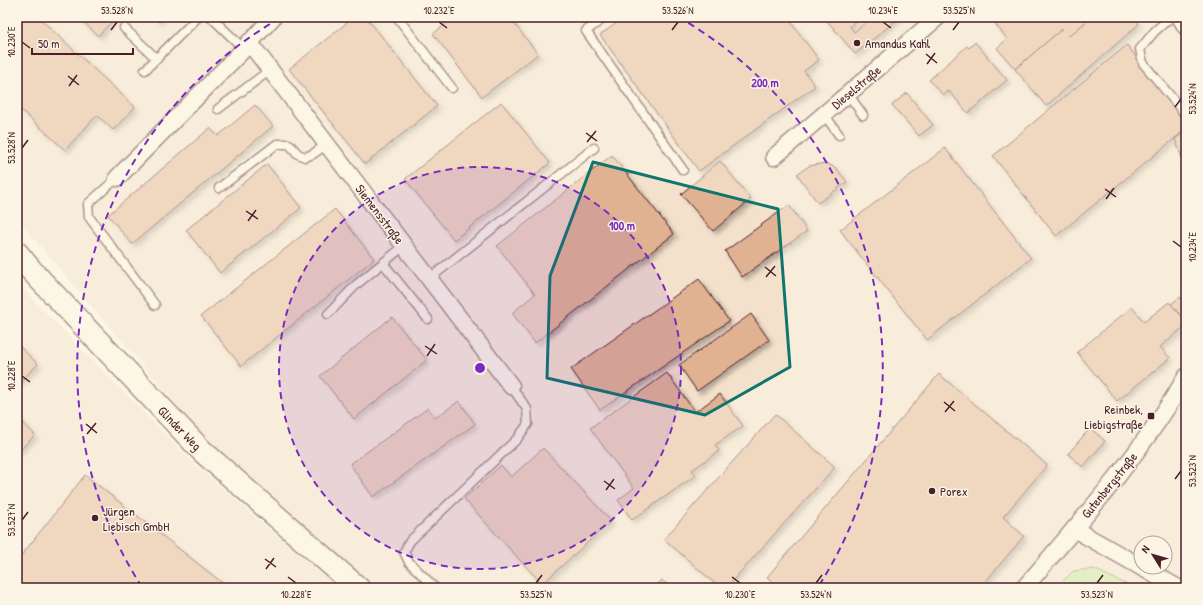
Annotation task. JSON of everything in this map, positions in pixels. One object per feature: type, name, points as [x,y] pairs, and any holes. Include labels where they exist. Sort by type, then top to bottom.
[{"type":"main road","name":"Glinder Weg","points":[[17,253],[202,451],[358,588]]},
{"type":"street","points":[[117,178],[273,17]]},
{"type":"street","name":"Dieselstraße","points":[[774,157],[933,19]]},
{"type":"street","name":"Siemensstraße","points":[[246,46],[270,70],[511,386]]},
{"type":"street","name":"Gutenbergstraße","points":[[1024,588],[1118,476],[1185,382]]},
{"type":"street","points":[[1074,529],[1133,562]]},
{"type":"street","points":[[1155,575],[1178,588]]},
{"type":"lane","points":[[145,70],[198,17]]},
{"type":"lane","points":[[211,17],[246,46]]},
{"type":"lane","points":[[397,17],[452,88]]},
{"type":"lane","points":[[605,17],[586,30],[683,170]]},
{"type":"lane","points":[[1181,20],[1155,31],[1140,49],[1143,63],[1186,116]]},
{"type":"lane","points":[[124,28],[156,59]]},
{"type":"lane","points":[[218,109],[270,70]]},
{"type":"lane","points":[[848,94],[863,116]]},
{"type":"lane","points":[[824,114],[839,135]]},
{"type":"lane","points":[[219,188],[277,144],[289,144],[298,154],[305,157],[313,154],[327,144]]},
{"type":"lane","points":[[430,279],[594,148]]},
{"type":"lane","points":[[117,178],[88,204],[89,217],[155,305]]},
{"type":"lane","points":[[328,314],[357,284],[404,246]]},
{"type":"lane","points":[[383,263],[428,320]]},
{"type":"lane","points":[[435,588],[409,562],[404,552],[410,541],[511,444],[528,424],[527,408],[511,386]]},
{"type":"highlighted area","points":[[593,162],[778,209],[790,367],[705,415],[547,378],[550,276]]},
{"type":"shaded area","points":[[17,17],[1186,17],[1186,588],[370,588],[220,455],[17,219]]},
{"type":"shaded area","points":[[17,283],[195,465],[338,588],[17,588]]},
{"type":"green space","points":[[1094,569],[1134,588],[1056,588],[1073,571]]},
{"type":"building","points":[[26,17],[38,17],[135,107],[113,130],[97,115],[65,150],[17,106],[17,27]]},
{"type":"building","points":[[78,17],[116,17],[98,36]]},
{"type":"building","points":[[154,17],[163,17],[159,22]]},
{"type":"building","points":[[354,17],[366,17],[437,106],[365,164],[289,69]]},
{"type":"building","points":[[454,17],[509,17],[538,54],[482,97],[433,34]]},
{"type":"building","points":[[625,17],[787,17],[819,60],[804,71],[815,86],[699,171],[600,35]]},
{"type":"building","name":"Amandus Kahl","points":[[824,17],[860,17],[850,26],[854,32],[872,17],[900,17],[855,54]]},
{"type":"building","points":[[998,17],[1092,17],[1069,36],[1062,29],[1015,69],[997,48],[1007,39],[993,21]]},
{"type":"building","points":[[1092,17],[1133,17],[1139,24],[1046,106],[1015,69],[1062,29],[1069,36]]},
{"type":"building","points":[[975,42],[1007,80],[968,113],[949,91],[943,95],[929,80],[967,46],[969,48]]},
{"type":"building","points":[[1127,45],[1186,124],[1186,129],[1056,236],[993,156]]},
{"type":"building","points":[[907,93],[933,125],[919,136],[892,105]]},
{"type":"building","points":[[501,102],[550,163],[454,240],[405,179]]},
{"type":"building","points":[[255,105],[273,126],[132,244],[108,215],[210,128],[218,136]]},
{"type":"building","points":[[1186,131],[1186,169],[1175,139]]},
{"type":"building","points":[[945,148],[1031,258],[927,340],[840,230]]},
{"type":"building","points":[[612,155],[674,234],[535,343],[512,313],[535,294],[497,246]]},
{"type":"building","points":[[720,161],[751,199],[713,231],[681,194]]},
{"type":"building","points":[[825,163],[836,168],[847,182],[818,203],[797,174],[809,166]]},
{"type":"building","points":[[267,164],[301,208],[220,273],[186,230]]},
{"type":"building","points":[[789,205],[807,231],[742,277],[725,251]]},
{"type":"building","points":[[335,209],[374,259],[241,366],[201,316]]},
{"type":"building","points":[[699,279],[729,321],[600,410],[571,369]]},
{"type":"building","points":[[1180,297],[1182,300],[1186,297],[1186,321],[1171,304]]},
{"type":"building","points":[[1169,302],[1186,321],[1186,325],[1160,347],[1170,358],[1117,401],[1077,352],[1132,307],[1144,322]]},
{"type":"building","points":[[751,314],[769,340],[697,391],[679,365]]},
{"type":"building","points":[[392,317],[427,360],[354,419],[320,376]]},
{"type":"building","points":[[17,344],[38,364],[17,385]]},
{"type":"building","points":[[667,373],[695,412],[720,394],[743,426],[715,445],[719,451],[692,470],[696,475],[632,520],[618,500],[634,488],[590,428]]},
{"type":"building","name":"Porex","points":[[939,374],[1047,465],[1003,517],[1024,536],[980,588],[780,588],[767,577]]},
{"type":"building","points":[[459,401],[475,424],[373,497],[350,464],[428,408],[435,418]]},
{"type":"building","points":[[775,414],[835,467],[726,588],[720,588],[664,539]]},
{"type":"building","points":[[17,416],[35,435],[17,453]]},
{"type":"building","points":[[1090,428],[1105,441],[1083,467],[1068,454]]},
{"type":"building","points":[[543,448],[611,521],[542,584],[464,499],[501,465],[511,477]]},
{"type":"building","name":"Jürgen Liebisch GmbH","points":[[85,475],[229,588],[17,588],[17,561]]},
{"type":"building","points":[[662,580],[671,588],[654,588]]},
{"type":"place","name":"Amandus Kahl","points":[[857,43]]},
{"type":"place","name":"Reinbek, Liebigstraße","points":[[1151,416]]},
{"type":"place","name":"Porex","points":[[932,491]]},
{"type":"place","name":"Jürgen Liebisch GmbH","points":[[95,518]]}]
